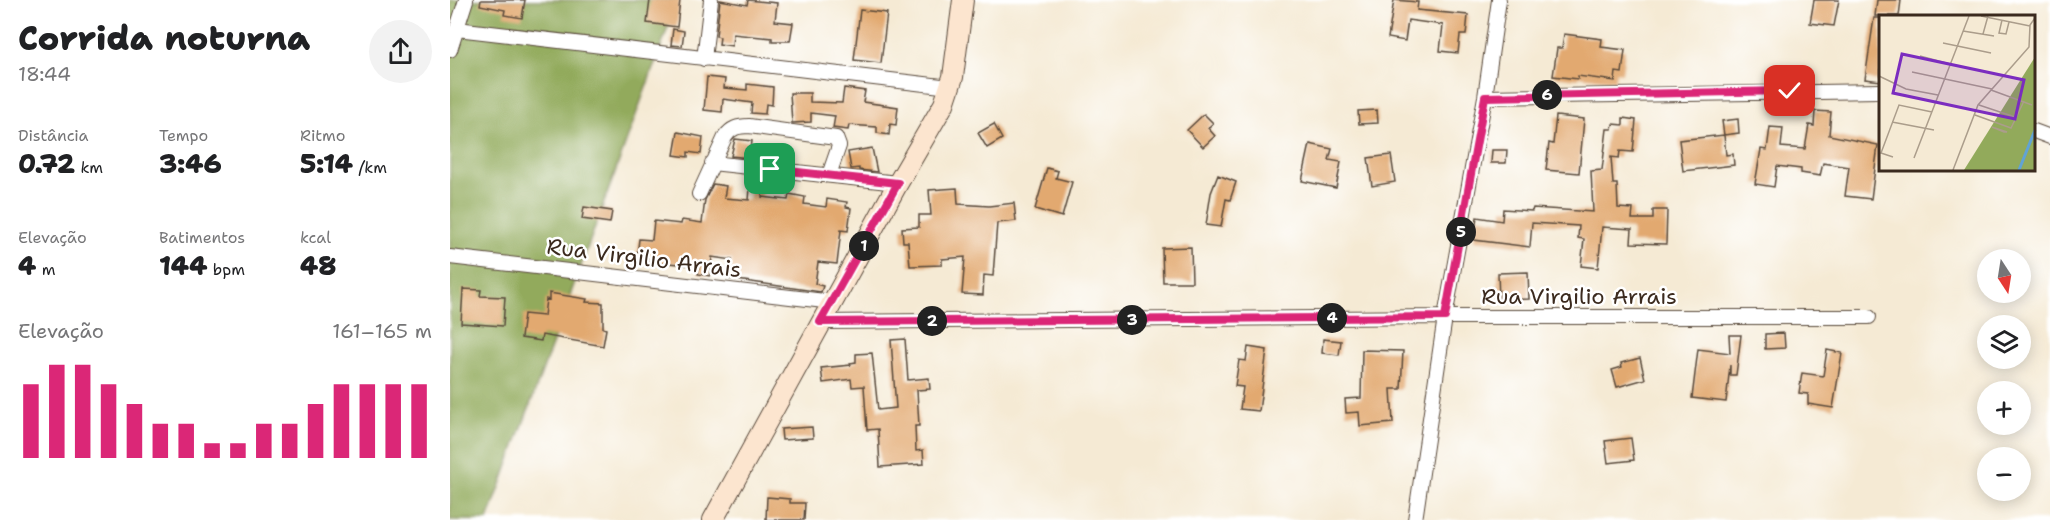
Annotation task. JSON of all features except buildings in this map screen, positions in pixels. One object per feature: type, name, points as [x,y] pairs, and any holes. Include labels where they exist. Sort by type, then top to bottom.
[{"type":"street","points":[[450,50],[466,0]]},
{"type":"street","points":[[704,59],[711,0]]},
{"type":"street","points":[[713,520],[820,322],[944,104],[953,77],[963,0]]},
{"type":"street","points":[[1415,520],[1445,317],[1485,97],[1499,0]]},
{"type":"street","points":[[457,29],[950,87]]},
{"type":"street","points":[[1485,97],[1879,91]]},
{"type":"street","points":[[699,194],[728,132],[738,126],[836,138],[839,146],[829,175]]},
{"type":"street","points":[[2035,131],[2050,137]]},
{"type":"street","points":[[712,163],[898,183]]},
{"type":"street","name":"Rua Virgilio Arrais","points":[[450,257],[833,302]]},
{"type":"street","name":"Rua Virgilio Arrais","points":[[820,322],[1445,317],[1869,317]]},
{"type":"green space","points":[[450,0],[678,0],[488,520],[450,520]]},
{"type":"route","points":[[770,169],[898,183],[820,322],[1445,317],[1485,97],[1790,91]]}]
